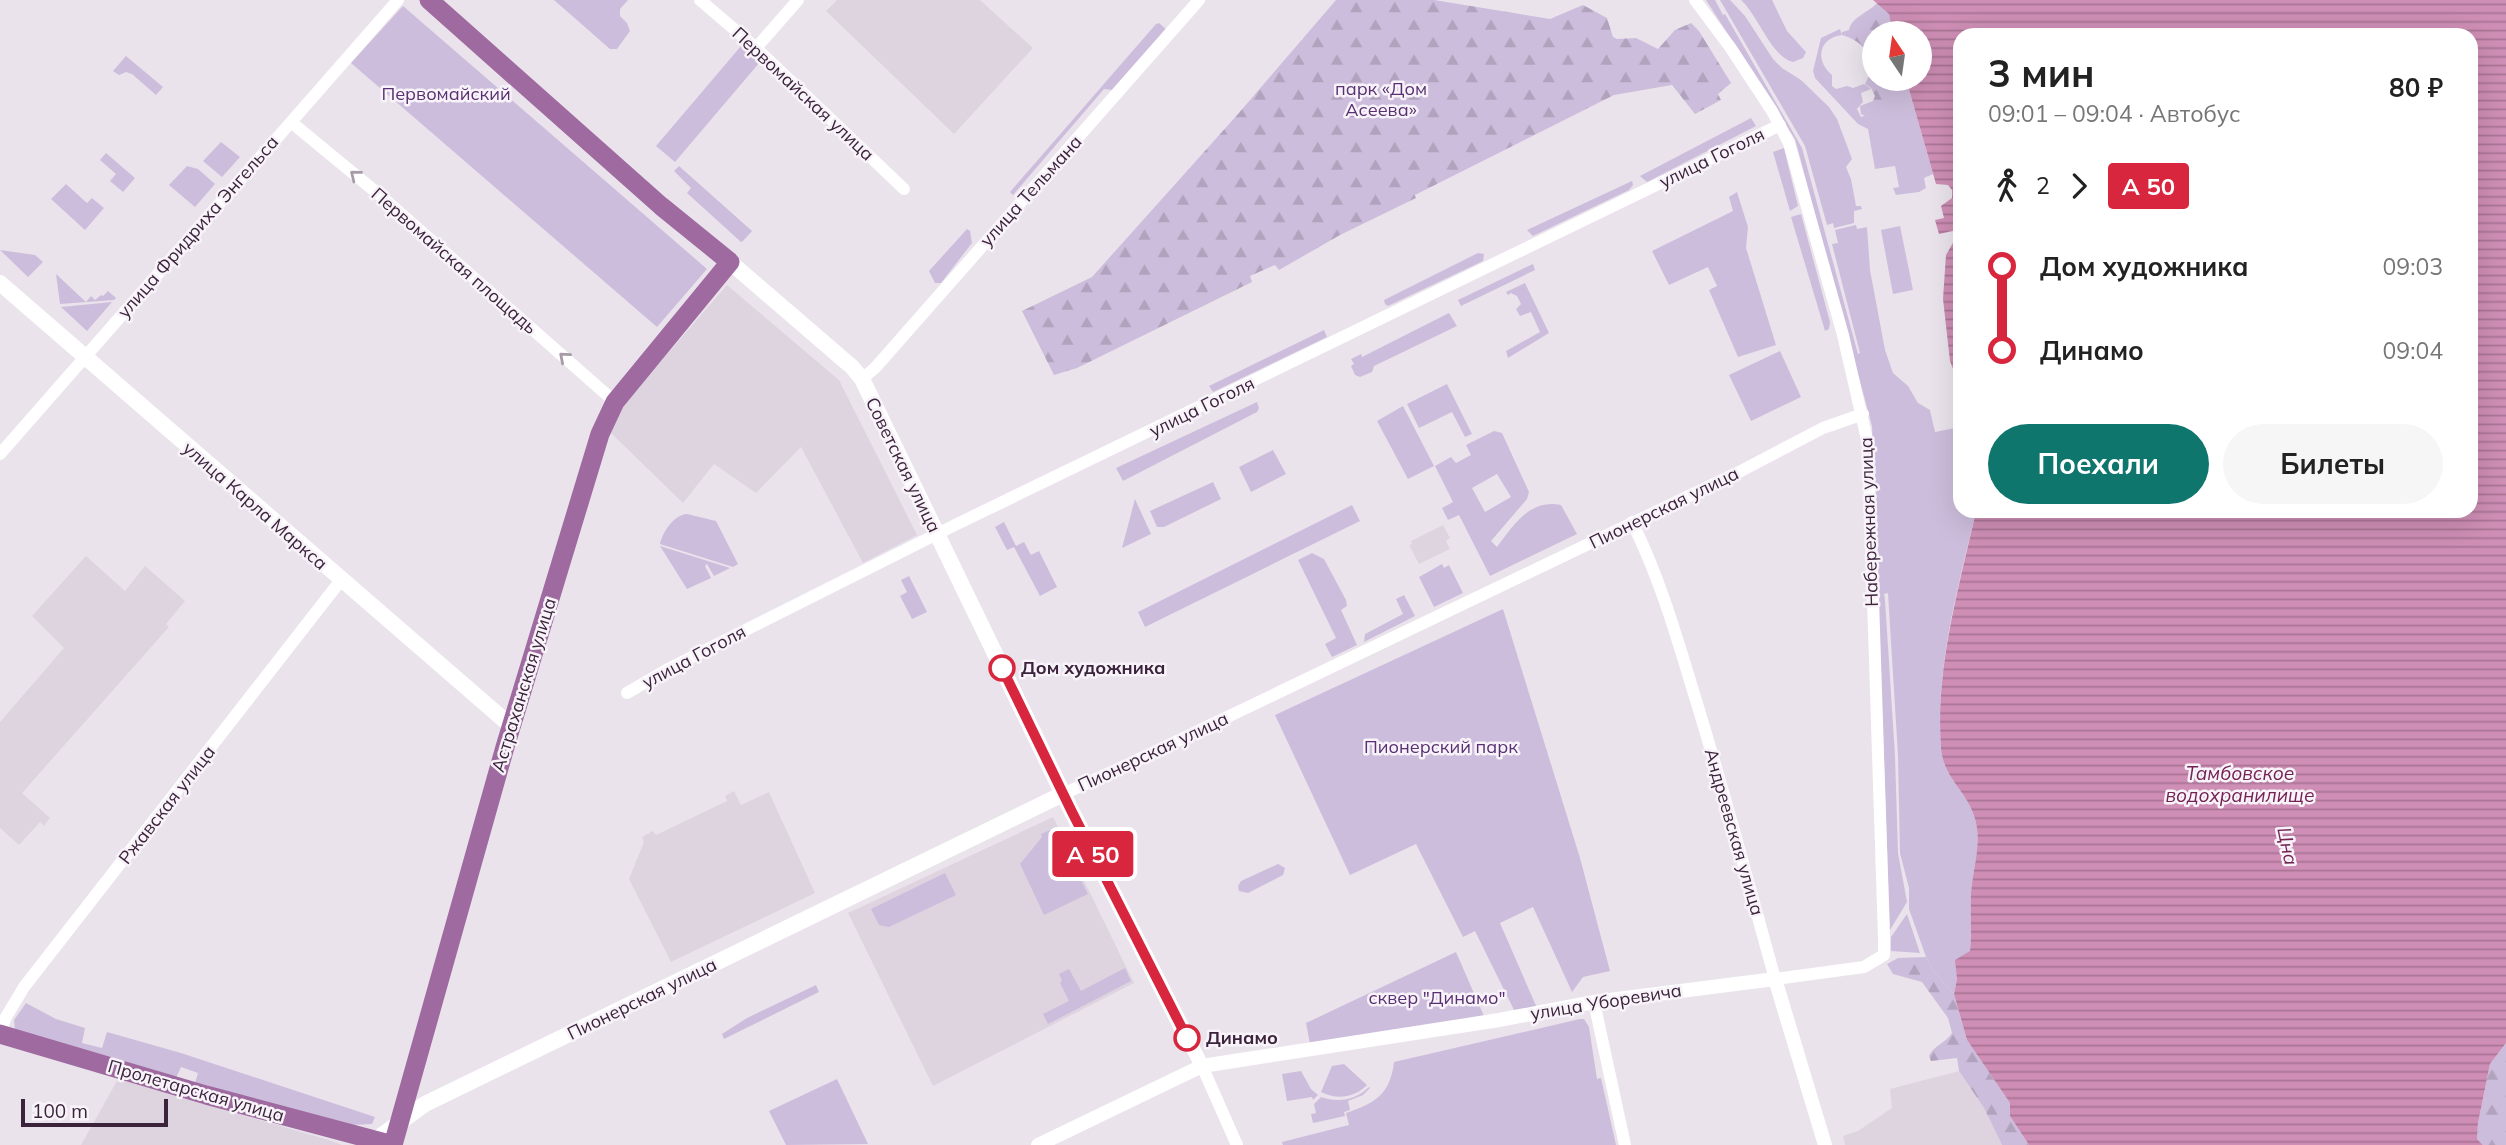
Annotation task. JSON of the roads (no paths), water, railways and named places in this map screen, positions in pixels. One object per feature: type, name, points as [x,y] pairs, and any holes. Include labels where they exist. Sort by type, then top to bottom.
[{"type":"main road","name":"Советская улица","points":[[429,0],[661,206],[852,367],[862,379],[1063,794]]},
{"type":"main road","name":"Астраханская улица","points":[[387,1144],[400,1121],[512,726],[597,443],[615,402],[730,262]]},
{"type":"main road","name":"улица Карла Маркса","points":[[0,283],[512,726]]},
{"type":"main road","name":"Пионерская улица","points":[[400,1121],[425,1104],[1063,794]]},
{"type":"main road","name":"Пролетарская улица","points":[[0,1034],[206,1095],[387,1144]]},
{"type":"street","name":"улица Фридриха Энгельса","points":[[0,454],[398,0]]},
{"type":"street","name":"Первомайская улица","points":[[700,0],[756,48],[904,189]]},
{"type":"street","points":[[756,48],[798,0]]},
{"type":"street","name":"улица Тельмана","points":[[862,379],[875,368],[1199,0]]},
{"type":"street","name":"Набережная улица","points":[[1695,0],[1730,47],[1789,143],[1811,213],[1863,414],[1868,444],[1884,956]]},
{"type":"street","name":"Первомайская площадь","points":[[291,122],[392,206],[615,402]]},
{"type":"street","name":"улица Гоголя","points":[[627,693],[670,668],[937,535],[1780,125]]},
{"type":"street","name":"Пионерская улица","points":[[1063,794],[1758,463],[1823,428],[1863,414]]},
{"type":"street","name":"Андреевская улица","points":[[1632,522],[1651,562],[1684,660],[1825,1145]]},
{"type":"street","name":"Ржавская улица","points":[[0,1034],[6,1017],[24,988],[341,580]]},
{"type":"street","name":"Советская улица","points":[[1063,794],[1202,1066]]},
{"type":"street","name":"улица Уборевича","points":[[1038,1145],[1202,1066],[1499,1020],[1594,1002],[1864,967],[1884,956]]},
{"type":"street","points":[[1594,1002],[1625,1145]]},
{"type":"street","points":[[1202,1066],[1237,1145]]},
{"type":"water","name":"Тамбовское водохранилище","points":[[1873,0],[2506,0],[2506,1043],[2490,1064],[2478,1123],[2477,1139],[2483,1145],[2029,1145],[2010,1116],[2010,1103],[1967,1040],[1954,994],[1957,979],[1955,960],[1970,951],[1971,893],[1978,837],[1972,809],[1951,777],[1943,759],[1940,718],[1950,628],[1974,518],[2478,518],[2478,28],[1953,28],[1953,231],[1939,234],[1935,220],[1944,218],[1941,206],[1952,198],[1952,190],[1948,185],[1936,184],[1909,91],[1932,91],[1932,21],[1890,21],[1889,14]]},
{"type":"water","name":"Тамбовское водохранилище","points":[[1953,243],[1953,369],[1950,361],[1943,299],[1946,255]]},
{"type":"place","name":"Дом художника","points":[[1002,668]]},
{"type":"place","name":"Динамо","points":[[1187,1038]]},
{"type":"park label","name":"Первомайский","points":[[446,94]]},
{"type":"park label","name":"парк «Дом Асеева»","points":[[1381,99]]},
{"type":"park label","name":"Пионерский парк","points":[[1441,747]]},
{"type":"park label","name":"сквер \"Динамо\"","points":[[1437,998]]},
{"type":"water label","name":"Цна","points":[[2288,846]]}]
